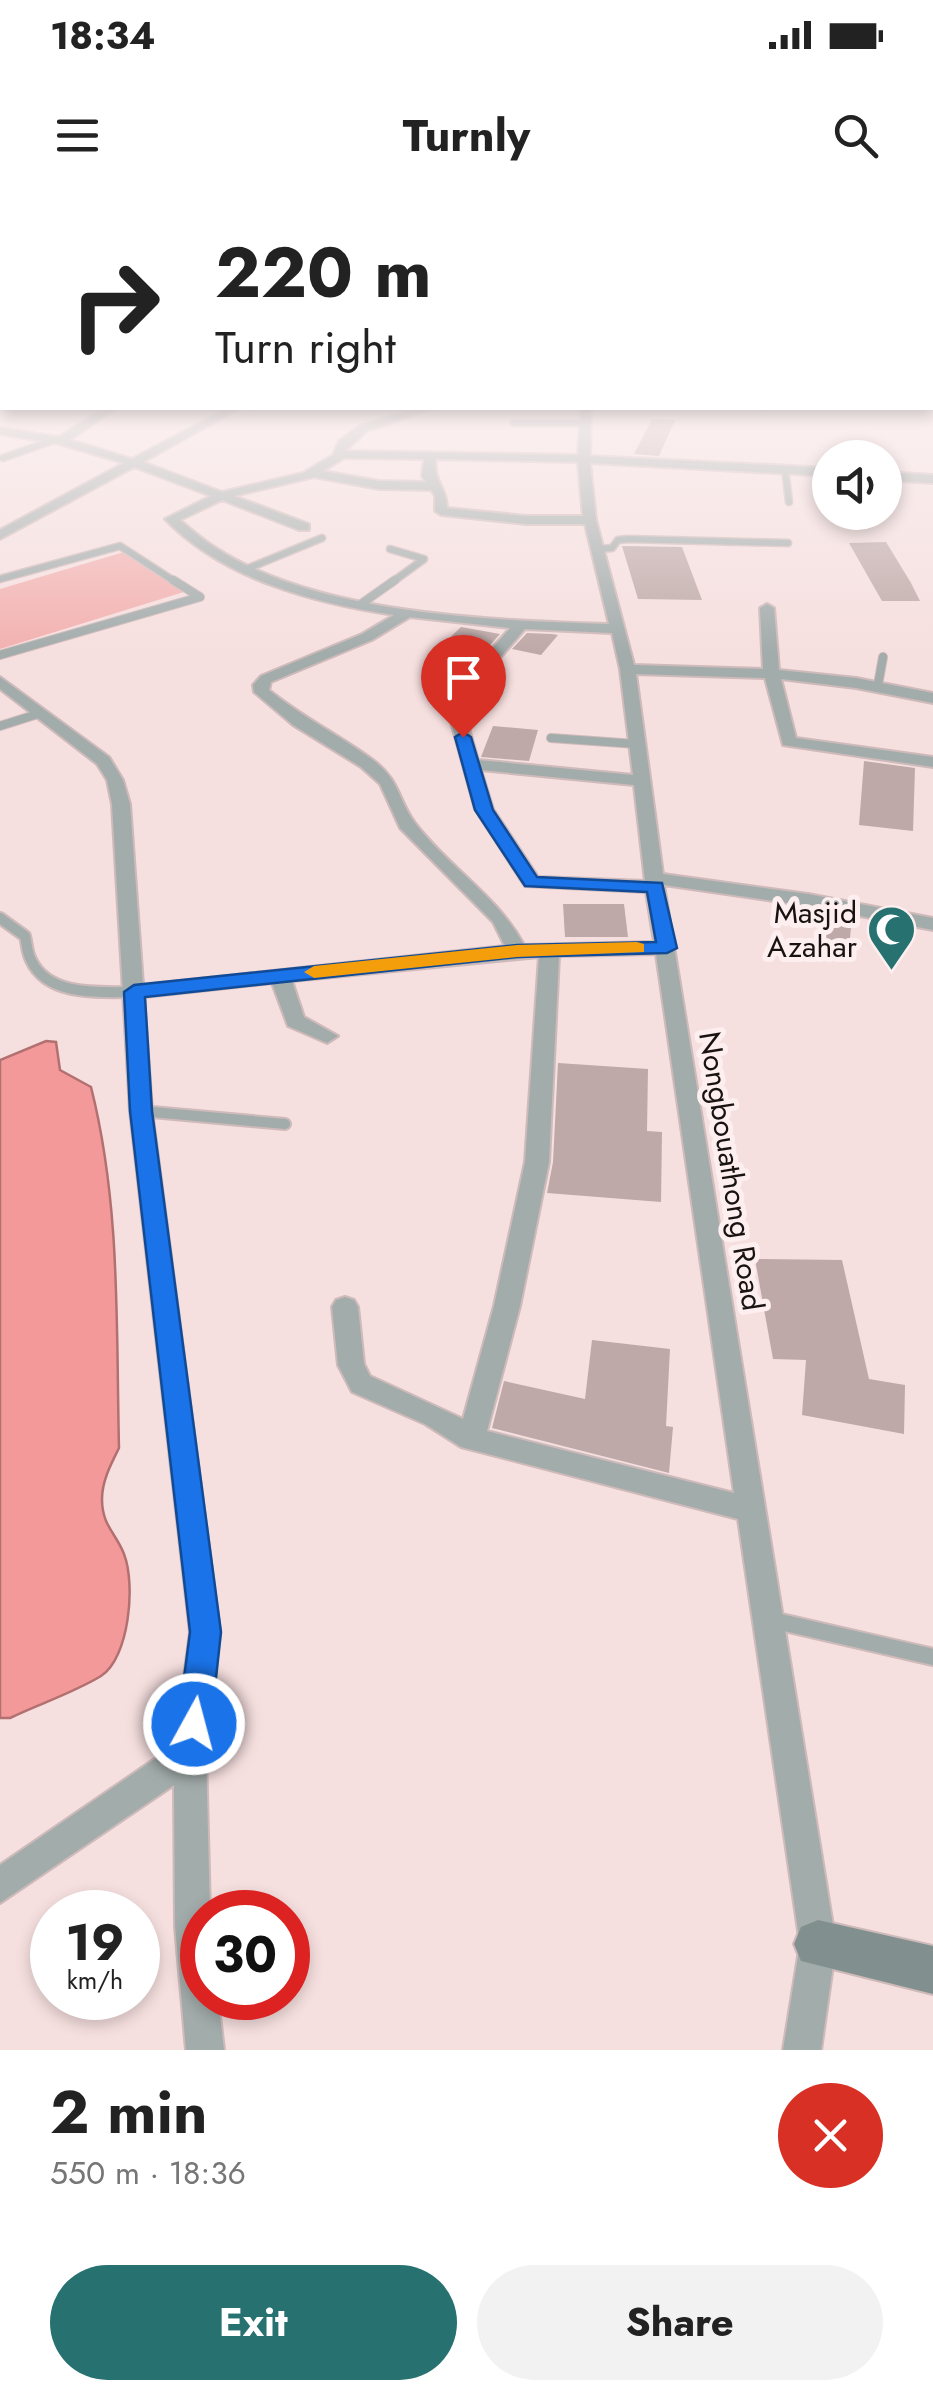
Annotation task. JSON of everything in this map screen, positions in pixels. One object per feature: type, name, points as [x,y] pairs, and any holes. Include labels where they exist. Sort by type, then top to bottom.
[{"type":"street","points":[[0,535],[98,480]]},
{"type":"street","points":[[184,480],[304,527]]},
{"type":"street","points":[[281,480],[224,494],[172,516],[171,521],[244,570],[361,604],[405,614],[520,626],[619,630]]},
{"type":"street","points":[[353,480],[434,486]]},
{"type":"street","points":[[431,480],[441,496],[438,507],[450,514],[590,520]]},
{"type":"street","name":"Nongbouathong Road","points":[[586,480],[590,520],[628,669],[654,883],[818,1944],[802,2050]]},
{"type":"street","points":[[766,608],[771,670],[790,742],[933,762]]},
{"type":"street","points":[[405,614],[367,637],[266,679],[261,685],[262,692],[299,722],[368,763],[388,782],[406,824],[501,920],[517,951]]},
{"type":"street","points":[[520,626],[472,680],[456,711],[484,810],[532,882],[654,883],[808,900],[933,924]]},
{"type":"street","points":[[628,669],[771,670],[878,685],[933,698]]},
{"type":"street","points":[[0,682],[103,761],[115,780],[123,823],[141,1111],[206,1632],[190,1754],[193,1926],[206,2050]]},
{"type":"street","points":[[470,764],[640,781]]},
{"type":"street","points":[[134,992],[517,951],[667,948]]},
{"type":"street","points":[[471,1439],[507,1306],[537,1162],[549,950]]},
{"type":"street","points":[[280,976],[295,1021],[327,1036]]},
{"type":"street","points":[[345,1307],[351,1364],[361,1384],[434,1416],[471,1439],[752,1510]]},
{"type":"street","points":[[0,1886],[190,1754]]},
{"type":"street","points":[[818,1944],[933,1970]]},
{"type":"lane","points":[[786,480],[789,502]]},
{"type":"lane","points":[[244,570],[322,538]]},
{"type":"lane","points":[[597,549],[612,548],[618,540],[628,539],[788,542]]},
{"type":"lane","points":[[0,579],[120,546],[200,597],[0,655]]},
{"type":"lane","points":[[361,604],[424,559],[390,550]]},
{"type":"lane","points":[[878,685],[883,657]]},
{"type":"lane","points":[[0,726],[41,713]]},
{"type":"lane","points":[[551,738],[636,744]]},
{"type":"lane","points":[[0,918],[25,936],[28,956],[43,977],[53,983],[85,990],[134,992]]},
{"type":"lane","points":[[141,1111],[285,1124]]},
{"type":"lane","points":[[768,1619],[933,1656]]},
{"type":"shaded area","points":[[124,552],[187,591],[0,649],[0,589]]},
{"type":"shaded area","points":[[46,1041],[56,1042],[60,1070],[91,1087],[108,1176],[115,1266],[119,1448],[105,1479],[102,1499],[104,1516],[128,1567],[128,1620],[118,1654],[101,1676],[10,1718],[0,1718],[0,1060]]},
{"type":"building","points":[[886,542],[920,601],[882,601],[849,543]]},
{"type":"building","points":[[622,546],[682,547],[702,600],[638,599]]},
{"type":"building","points":[[461,627],[500,634],[483,653],[443,644]]},
{"type":"building","points":[[527,633],[558,635],[541,655],[512,649]]},
{"type":"building","points":[[493,726],[538,730],[529,761],[481,757]]},
{"type":"building","points":[[864,761],[915,768],[913,831],[859,825]]},
{"type":"building","points":[[563,904],[624,904],[628,937],[565,937]]},
{"type":"building","points":[[821,923],[851,927],[848,961],[817,957]]},
{"type":"building","points":[[558,1063],[648,1069],[647,1131],[662,1132],[661,1202],[547,1193],[553,1162]]},
{"type":"building","points":[[755,1259],[842,1260],[869,1379],[905,1385],[904,1434],[802,1415],[806,1360],[773,1359]]},
{"type":"building","points":[[592,1340],[670,1349],[666,1426],[673,1427],[669,1473],[492,1428],[504,1381],[585,1399]]},
{"type":"slow traffic","points":[[314,972],[517,951],[637,948]]},
{"type":"place","name":"Masjid Azahar","points":[[892,972]]},
{"type":"route","points":[[194,1724],[206,1632],[156,1245],[141,1111],[134,992],[517,951],[667,948],[655,887],[542,885],[526,876],[484,810],[463,737]]}]
